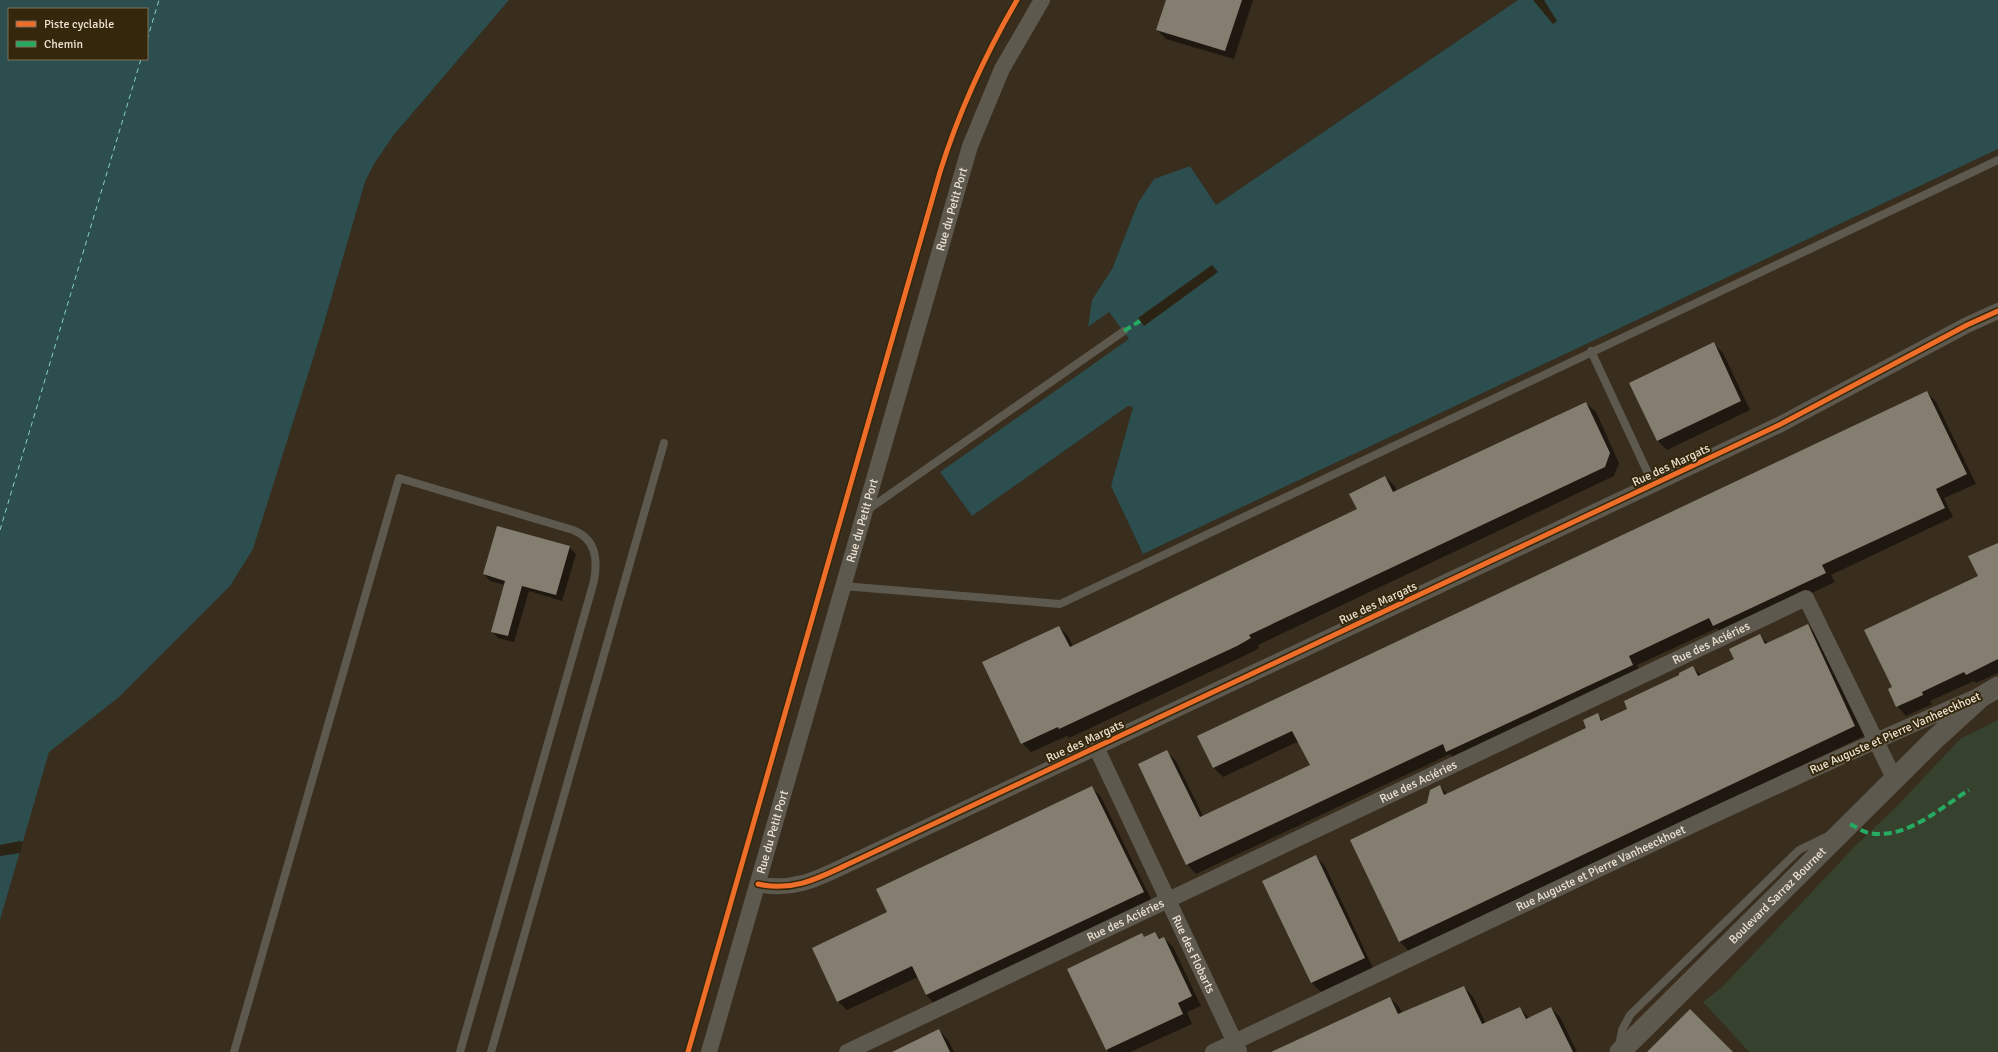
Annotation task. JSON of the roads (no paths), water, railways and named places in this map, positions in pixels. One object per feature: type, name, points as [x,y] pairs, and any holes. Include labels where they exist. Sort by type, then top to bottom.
[{"type":"street","name":"Rue du Petit Port","points":[[710,1052],[970,146],[1002,69],[1042,0]]},
{"type":"street","name":"Rue des Margats","points":[[758,884],[784,888],[813,879],[1779,425],[1968,325],[1998,311]]},
{"type":"street","name":"Rue des Aciéries","points":[[847,1052],[1806,598],[1894,780]]},
{"type":"street","name":"Boulevard Sarraz Bournet","points":[[1619,1052],[1936,739],[1964,719],[1995,693]]},
{"type":"street","name":"Rue Auguste et Pierre Vanheeckhoet","points":[[1214,1052],[1237,1047],[1718,813],[1875,741],[1995,693]]},
{"type":"street","name":"Rue des Flobarts","points":[[1096,747],[1237,1047]]},
{"type":"lane","points":[[843,586],[1060,604],[1591,351],[1998,160]]},
{"type":"lane","points":[[864,513],[1124,331]]},
{"type":"lane","points":[[1591,351],[1653,484]]},
{"type":"lane","points":[[492,1052],[664,443]]},
{"type":"lane","points":[[234,1052],[399,478],[573,530],[585,536],[590,541],[596,555],[594,581],[460,1052]]},
{"type":"water","points":[[0,0],[509,0],[393,136],[374,164],[365,182],[322,330],[253,549],[230,586],[119,697],[49,752],[0,920]]},
{"type":"water","points":[[1518,0],[1998,0],[1998,149],[1143,554],[1111,486],[1133,407],[1128,406],[972,516],[940,472],[1129,339],[1109,312],[1088,327],[1092,300],[1112,269],[1138,203],[1154,179],[1190,166],[1216,205]]}]
